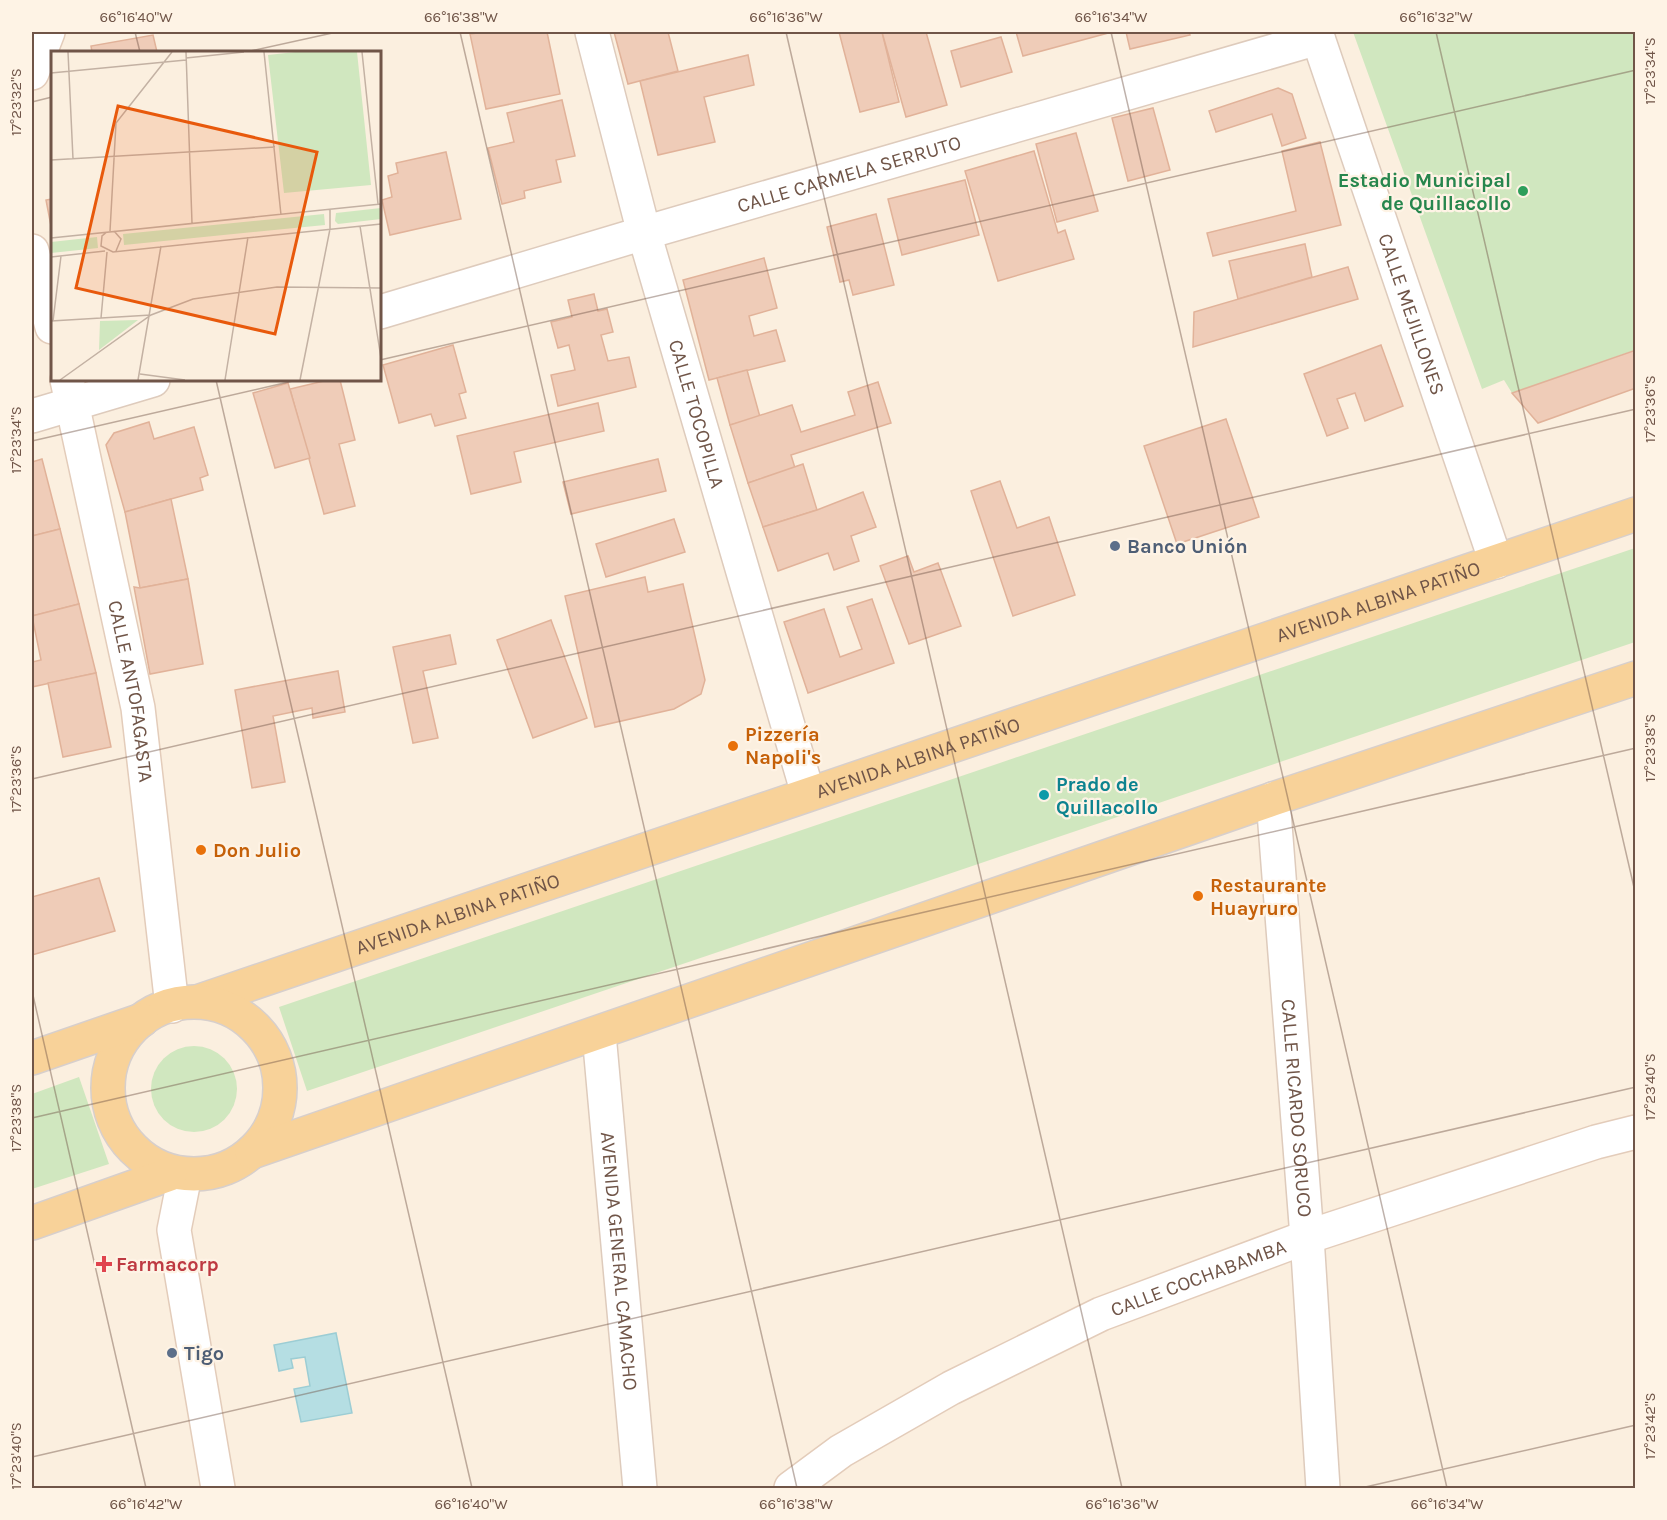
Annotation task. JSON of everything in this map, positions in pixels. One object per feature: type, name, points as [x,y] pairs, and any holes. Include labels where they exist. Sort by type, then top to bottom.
[{"type":"main road","name":"AVENIDA ALBINA PATIÑO","points":[[32,1058],[173,1008],[1635,514]]},
{"type":"main road","points":[[32,1223],[178,1174],[228,1167],[252,1152],[1274,799],[1635,678]]},
{"type":"main road","points":[[178,1174],[146,1160],[126,1141],[112,1116],[108,1088],[112,1061],[125,1036],[173,1008],[233,1010],[253,1023],[271,1046],[280,1074],[280,1102],[270,1130],[252,1152]]},
{"type":"street","points":[[32,73],[48,32]]},
{"type":"street","name":"CALLE TOCOPILLA","points":[[592,32],[644,233],[808,794]]},
{"type":"street","name":"CALLE CARMELA SERRUTO","points":[[381,312],[1317,35]]},
{"type":"street","name":"CALLE MEJILLONES","points":[[1317,35],[1496,562]]},
{"type":"street","points":[[32,251],[51,323]]},
{"type":"street","points":[[32,416],[70,391],[145,381]]},
{"type":"street","name":"CALLE ANTOFAGASTA","points":[[70,391],[138,708],[173,1008]]},
{"type":"street","name":"CALLE RICARDO SORUCO","points":[[1274,799],[1307,1237],[1323,1488]]},
{"type":"street","name":"AVENIDA GENERAL CAMACHO","points":[[599,1034],[640,1488]]},
{"type":"street","name":"CALLE COCHABAMBA","points":[[791,1488],[840,1451],[951,1388],[1101,1314],[1307,1237],[1596,1142],[1635,1132]]},
{"type":"street","points":[[178,1174],[174,1230],[218,1488]]},
{"type":"green space","name":"Estadio Municipal de Quillacollo","points":[[1353,32],[1635,32],[1635,350],[1512,393],[1504,380],[1482,389]]},
{"type":"green space","name":"Prado de Quillacollo","points":[[1635,548],[1635,642],[307,1091],[279,1007]]},
{"type":"green space","points":[[186,1046],[202,1046],[225,1058],[234,1072],[237,1089],[234,1106],[225,1120],[202,1132],[186,1132],[170,1125],[158,1113],[151,1097],[151,1081],[158,1065],[170,1053]]},
{"type":"green space","points":[[79,1077],[109,1164],[32,1189],[32,1094]]},
{"type":"water","points":[[336,1333],[352,1413],[301,1422],[294,1389],[310,1386],[305,1357],[291,1359],[293,1368],[279,1371],[274,1345]]},
{"type":"building","points":[[547,32],[560,94],[486,109],[470,34]]},
{"type":"building","points":[[614,32],[668,32],[678,71],[628,84]]},
{"type":"building","points":[[839,32],[882,32],[899,102],[860,112]]},
{"type":"building","points":[[882,32],[926,32],[947,105],[906,117]]},
{"type":"building","points":[[1016,32],[1112,32],[1023,56]]},
{"type":"building","points":[[1126,32],[1189,32],[1190,35],[1130,49]]},
{"type":"building","points":[[153,35],[157,51],[92,51],[91,46]]},
{"type":"building","points":[[1001,37],[1012,72],[961,87],[951,51]]},
{"type":"building","points":[[748,55],[754,85],[704,97],[715,142],[658,155],[640,81]]},
{"type":"building","points":[[1278,88],[1292,94],[1306,138],[1282,146],[1272,114],[1216,132],[1209,111]]},
{"type":"building","points":[[562,100],[575,156],[556,160],[561,182],[524,191],[525,198],[502,204],[488,148],[514,142],[507,113]]},
{"type":"building","points":[[1153,108],[1170,170],[1128,181],[1112,118]]},
{"type":"building","points":[[1076,133],[1098,211],[1057,222],[1036,144]]},
{"type":"building","points":[[1320,142],[1341,225],[1213,256],[1207,233],[1296,211],[1282,151]]},
{"type":"building","points":[[1034,151],[1058,233],[1065,230],[1074,259],[998,281],[965,171]]},
{"type":"building","points":[[446,152],[461,219],[390,235],[382,200],[392,197],[388,176],[398,173],[396,163]]},
{"type":"building","points":[[965,180],[979,235],[902,255],[888,199]]},
{"type":"building","points":[[51,199],[51,226],[46,200]]},
{"type":"building","points":[[876,214],[894,285],[853,295],[849,280],[840,282],[827,227]]},
{"type":"building","points":[[1305,244],[1312,277],[1238,299],[1229,261]]},
{"type":"building","points":[[764,258],[777,308],[749,316],[754,336],[776,330],[785,361],[709,380],[683,280]]},
{"type":"building","points":[[1348,267],[1358,299],[1193,347],[1194,312]]},
{"type":"building","points":[[594,294],[598,311],[607,309],[613,332],[601,335],[608,361],[629,357],[636,387],[558,406],[551,375],[575,370],[569,345],[558,348],[551,322],[572,317],[568,300]]},
{"type":"building","points":[[453,345],[466,392],[459,394],[466,418],[435,426],[431,414],[399,423],[383,365]]},
{"type":"building","points":[[1381,345],[1403,406],[1365,421],[1355,393],[1337,399],[1348,428],[1327,436],[1304,374]]},
{"type":"building","points":[[1636,350],[1636,388],[1538,423],[1512,393]]},
{"type":"building","points":[[747,370],[760,417],[730,425],[717,378]]},
{"type":"building","points":[[324,381],[340,381],[355,440],[339,444],[355,506],[324,514],[290,389]]},
{"type":"building","points":[[878,382],[891,423],[791,455],[795,468],[748,483],[730,425],[792,405],[801,432],[855,415],[848,392]]},
{"type":"building","points":[[288,383],[310,458],[275,468],[253,393]]},
{"type":"building","points":[[598,403],[604,431],[514,452],[521,482],[471,494],[457,436]]},
{"type":"building","points":[[1226,419],[1259,517],[1177,544],[1144,446]]},
{"type":"building","points":[[149,422],[154,439],[194,427],[208,475],[200,478],[203,490],[125,512],[106,445],[114,433]]},
{"type":"building","points":[[42,459],[60,529],[32,536],[32,462]]},
{"type":"building","points":[[658,459],[666,491],[571,514],[563,482]]},
{"type":"building","points":[[803,464],[817,510],[763,527],[748,483]]},
{"type":"building","points":[[1000,481],[1017,528],[1049,517],[1075,595],[1013,616],[971,491]]},
{"type":"building","points":[[863,492],[876,527],[851,536],[859,561],[834,570],[828,553],[778,571],[763,527]]},
{"type":"building","points":[[171,499],[188,579],[140,588],[125,512]]},
{"type":"building","points":[[674,519],[685,552],[606,577],[596,544]]},
{"type":"building","points":[[60,529],[79,604],[32,616],[32,536]]},
{"type":"building","points":[[908,556],[914,572],[938,563],[961,626],[909,644],[880,566]]},
{"type":"building","points":[[645,577],[648,592],[683,584],[705,680],[701,694],[674,709],[595,727],[565,596]]},
{"type":"building","points":[[188,579],[203,664],[150,674],[134,587],[140,588]]},
{"type":"building","points":[[872,599],[894,663],[808,693],[784,622],[824,609],[840,657],[862,649],[847,607]]},
{"type":"building","points":[[79,604],[96,673],[32,687],[32,662],[41,660],[32,616]]},
{"type":"building","points":[[551,620],[587,718],[533,738],[497,640]]},
{"type":"building","points":[[450,635],[456,664],[423,671],[438,738],[413,743],[393,647]]},
{"type":"building","points":[[338,671],[345,712],[313,718],[312,708],[273,716],[285,782],[252,788],[235,690]]},
{"type":"building","points":[[96,673],[111,747],[63,757],[48,683]]},
{"type":"building","points":[[99,878],[115,931],[32,955],[32,897]]},
{"type":"place","name":"Estadio Municipal de Quillacollo","points":[[1523,191]]},
{"type":"place","name":"Banco Unión","points":[[1115,546]]},
{"type":"place","name":"Pizzería Napoli's","points":[[733,746]]},
{"type":"place","name":"Prado de Quillacollo","points":[[1044,795]]},
{"type":"place","name":"Don Julio","points":[[201,850]]},
{"type":"place","name":"Restaurante Huayruro","points":[[1198,896]]},
{"type":"place","name":"Farmacorp","points":[[104,1264]]},
{"type":"place","name":"Tigo","points":[[172,1353]]}]
